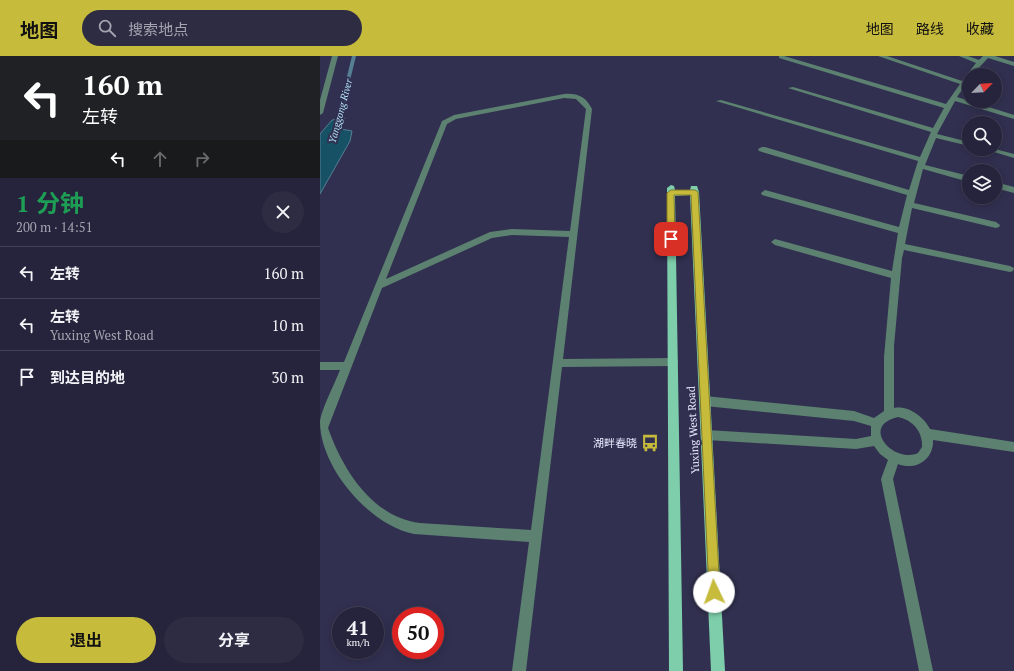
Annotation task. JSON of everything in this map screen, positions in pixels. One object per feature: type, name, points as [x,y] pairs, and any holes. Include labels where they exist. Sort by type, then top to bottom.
[{"type":"main road","name":"Yuxing West Road","points":[[676,671],[671,190],[695,190],[718,671]]},
{"type":"street","points":[[320,114],[335,56]]},
{"type":"street","points":[[881,56],[962,83]]},
{"type":"street","points":[[962,56],[980,62]]},
{"type":"street","points":[[975,68],[986,56]]},
{"type":"street","points":[[989,56],[1014,64]]},
{"type":"street","points":[[781,57],[947,107]]},
{"type":"street","points":[[889,413],[887,386],[896,276],[902,231],[908,204],[921,163],[934,133],[947,107],[962,84]]},
{"type":"street","points":[[792,88],[962,142]]},
{"type":"street","points":[[519,671],[558,362],[574,234],[589,108],[583,100],[576,95],[454,117],[444,124],[321,430],[343,473],[356,490],[380,513],[390,520],[416,528],[536,536]]},
{"type":"street","points":[[953,98],[1014,118]]},
{"type":"street","points":[[719,101],[962,177]]},
{"type":"street","points":[[762,149],[911,193]]},
{"type":"street","points":[[1002,153],[1014,156]]},
{"type":"street","points":[[1002,187],[1014,190]]},
{"type":"street","points":[[765,193],[902,231]]},
{"type":"street","points":[[908,204],[996,225]]},
{"type":"street","points":[[379,286],[490,235],[512,232],[574,234]]},
{"type":"street","points":[[775,242],[896,276]]},
{"type":"street","points":[[900,246],[1010,269]]},
{"type":"street","points":[[558,362],[673,362]]},
{"type":"street","points":[[320,366],[347,366]]},
{"type":"street","points":[[705,401],[854,416],[876,423]]},
{"type":"street","points":[[889,413],[906,414],[915,419],[927,434],[929,443],[927,451],[922,457],[913,461],[904,461],[894,458],[885,452],[877,440],[875,427],[882,415],[889,413]]},
{"type":"street","points":[[927,434],[1014,447]]},
{"type":"street","points":[[707,435],[856,444],[877,440]]},
{"type":"street","points":[[894,458],[886,480],[926,671]]},
{"type":"water","points":[[345,118],[341,129],[352,131],[350,141],[320,194],[320,134],[332,120]]},
{"type":"waterway","name":"Yanggong River","points":[[337,125],[354,56]]},
{"type":"place","name":"湖畔春晓","points":[[650,443]]},
{"type":"route","points":[[671,239],[671,193],[695,192],[714,592]]}]
